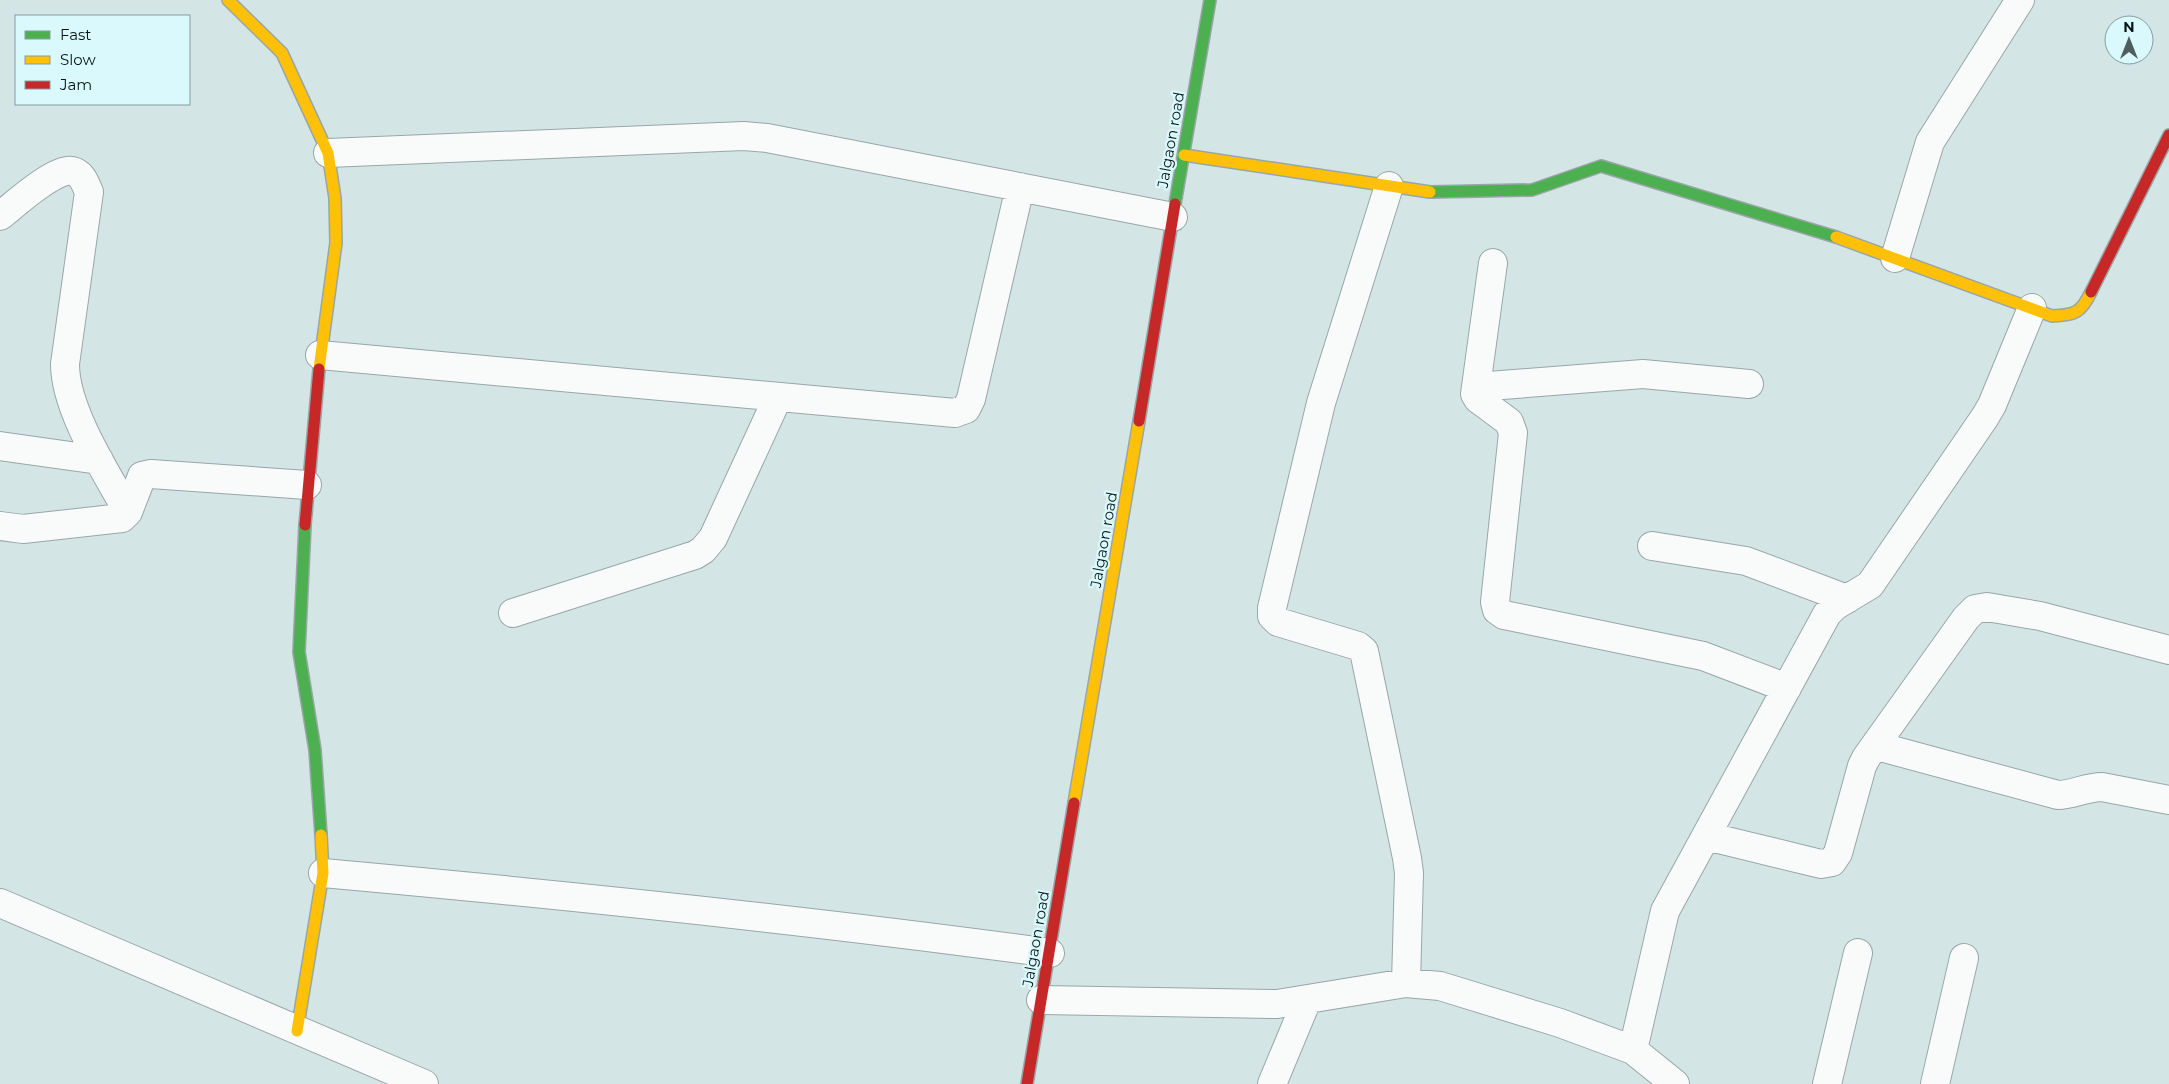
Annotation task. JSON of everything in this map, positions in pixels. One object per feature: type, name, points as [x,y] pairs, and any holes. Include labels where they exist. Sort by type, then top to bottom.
[{"type":"main road","points":[[228,0],[282,53],[328,153],[335,198],[336,243],[320,355],[307,485],[299,652],[315,750],[323,873],[297,1031]]},
{"type":"main road","name":"Jalgaon road","points":[[1027,1084],[1210,0]]},
{"type":"main road","points":[[1184,155],[1432,192],[1523,192],[1601,166],[1848,240],[2052,316],[2070,315],[2084,307],[2169,135]]},
{"type":"street","points":[[1895,258],[1933,136],[2020,0]]},
{"type":"street","points":[[328,153],[744,136],[767,138],[1173,217]]},
{"type":"street","points":[[0,216],[58,172],[72,171],[83,178],[88,192],[65,364],[65,381],[68,395],[99,460],[128,512]]},
{"type":"street","points":[[1389,186],[1321,403],[1272,608],[1272,616],[1278,622],[1358,646],[1364,651],[1407,858],[1409,874],[1406,983]]},
{"type":"street","points":[[320,355],[955,413],[966,409],[971,399],[1020,187]]},
{"type":"street","points":[[1493,262],[1476,387],[1478,399],[1509,422],[1513,433],[1495,602],[1496,610],[1504,615],[1703,656],[1787,688]]},
{"type":"street","points":[[1633,1050],[1665,911],[1827,614],[1835,606],[1870,585],[1985,417],[1992,405],[2032,308]]},
{"type":"street","points":[[1476,387],[1643,374],[1749,384]]},
{"type":"street","points":[[513,613],[643,572],[703,550],[713,538],[778,397]]},
{"type":"street","points":[[0,446],[99,460]]},
{"type":"street","points":[[0,526],[23,529],[122,518],[128,512],[142,476],[151,474],[307,485]]},
{"type":"street","points":[[1652,546],[1746,561],[1847,599]]},
{"type":"street","points":[[1706,836],[1821,864],[1832,862],[1838,853],[1862,766],[1966,618],[1975,609],[1987,607],[2040,616],[2169,650]]},
{"type":"street","points":[[1877,746],[2058,795],[2068,795],[2091,787],[2102,786],[2169,800]]},
{"type":"street","points":[[323,873],[586,897],[861,927],[1050,953]]},
{"type":"street","points":[[0,903],[424,1084]]},
{"type":"street","points":[[1827,1084],[1858,953]]},
{"type":"street","points":[[1935,1084],[1964,958]]},
{"type":"street","points":[[1041,1000],[1277,1004],[1406,983],[1440,986],[1560,1023],[1633,1050],[1675,1084]]},
{"type":"street","points":[[1272,1084],[1307,1000]]},
{"type":"traffic: fast","points":[[1175,204],[1210,0]]},
{"type":"traffic: fast","points":[[1430,192],[1532,190],[1601,166],[1836,237]]},
{"type":"traffic: fast","points":[[305,525],[299,652],[315,750],[321,835]]},
{"type":"traffic: slow","points":[[228,0],[282,53],[328,153],[335,198],[336,243],[319,369]]},
{"type":"traffic: slow","points":[[1184,155],[1430,192]]},
{"type":"traffic: slow","points":[[1836,237],[2052,316],[2076,312],[2084,304],[2091,292]]},
{"type":"traffic: slow","points":[[1074,803],[1139,421]]},
{"type":"traffic: slow","points":[[297,1031],[323,873],[321,835]]},
{"type":"traffic: jam","points":[[2091,292],[2169,135]]},
{"type":"traffic: jam","points":[[1139,421],[1175,204]]},
{"type":"traffic: jam","points":[[305,525],[319,369]]},
{"type":"traffic: jam","points":[[1027,1084],[1074,803]]}]
